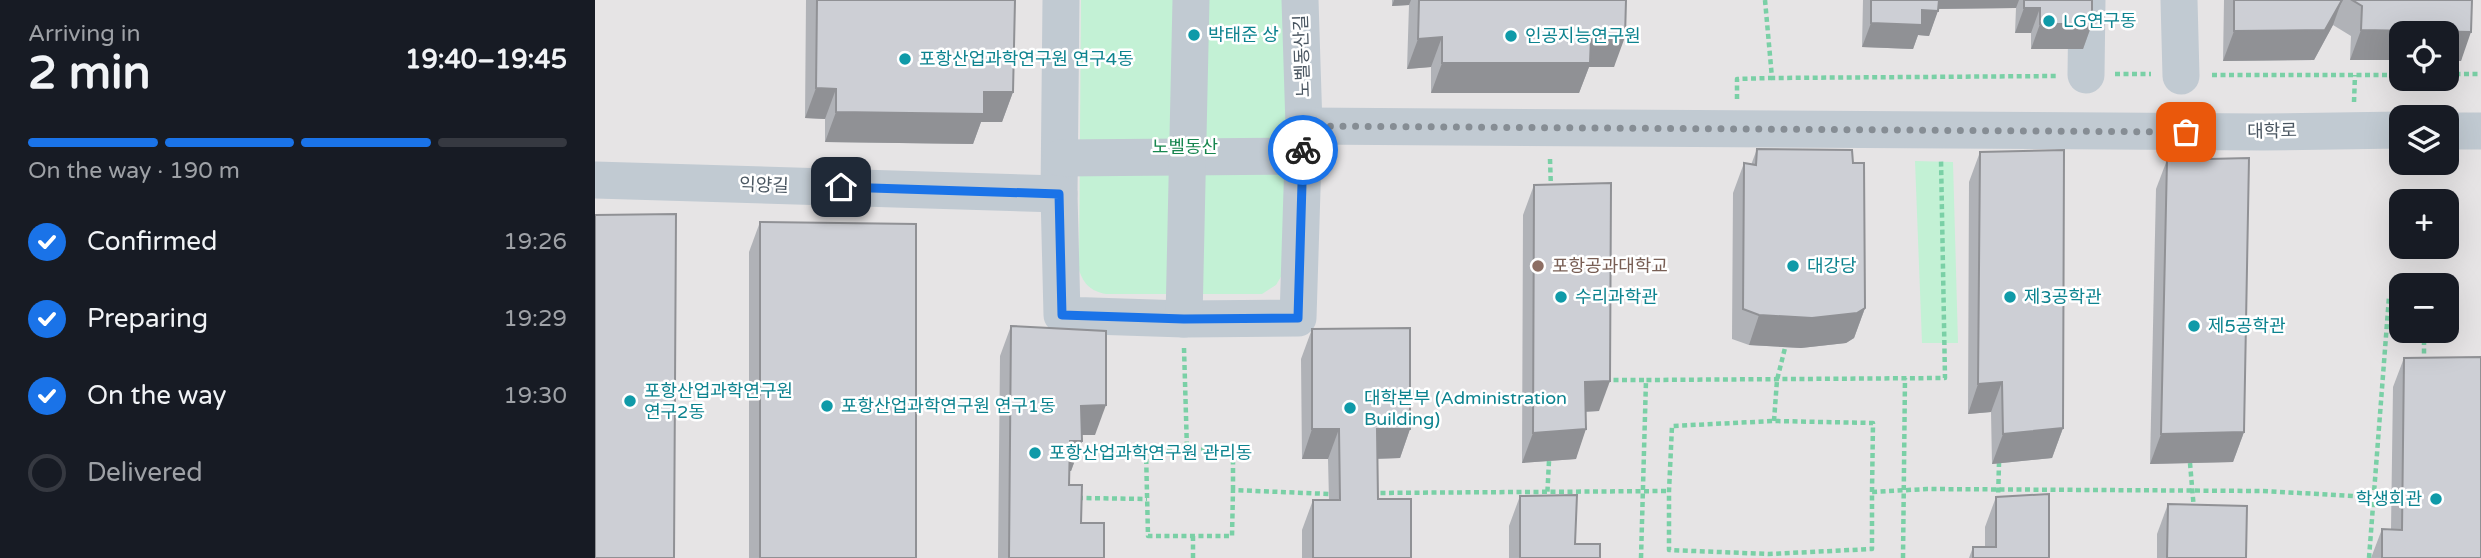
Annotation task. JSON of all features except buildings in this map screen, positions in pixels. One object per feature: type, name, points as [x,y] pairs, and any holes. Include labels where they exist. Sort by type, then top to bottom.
[{"type":"street","name":"노벨동산길","points":[[1061,0],[1059,194],[1062,315],[1184,319],[1298,318],[1303,141],[1300,0]]},
{"type":"street","points":[[1184,319],[1191,0]]},
{"type":"street","points":[[2086,75],[2087,0]]},
{"type":"street","points":[[2179,0],[2181,76]]},
{"type":"street","name":"대학로","points":[[1061,158],[1187,157],[1303,141],[1549,127],[2263,132],[2389,130]]},
{"type":"street","points":[[2459,131],[2481,131]]},
{"type":"street","name":"익양길","points":[[595,180],[1059,194]]},
{"type":"path","points":[[1765,0],[1772,78],[2086,75]]},
{"type":"path","points":[[2140,73],[2181,76],[2389,75]]},
{"type":"path","points":[[2459,75],[2481,74]]},
{"type":"path","points":[[1549,127],[1552,202]]},
{"type":"path","points":[[1599,380],[1945,378],[1941,130]]},
{"type":"path","points":[[2369,558],[2389,297]]},
{"type":"path","points":[[1184,319],[1187,450]]},
{"type":"path","points":[[2424,343],[2424,365]]},
{"type":"path","points":[[1775,421],[1777,380],[1785,348]]},
{"type":"path","points":[[1903,558],[1905,379]]},
{"type":"path","points":[[1641,558],[1646,380]]},
{"type":"path","points":[[1775,421],[1873,423],[1872,549],[1798,555],[1669,550],[1672,426],[1775,421]]},
{"type":"path","points":[[1233,449],[1232,536],[1148,536],[1146,451],[1187,450],[1233,449]]},
{"type":"path","points":[[1547,502],[1549,461]]},
{"type":"path","points":[[1998,514],[1999,463]]},
{"type":"path","points":[[2190,463],[2194,513]]},
{"type":"path","points":[[1872,492],[1998,489],[2193,490],[2372,496]]},
{"type":"path","points":[[1233,490],[1329,494]]},
{"type":"path","points":[[1367,493],[1669,491]]},
{"type":"path","points":[[1071,498],[1147,499]]},
{"type":"path","points":[[1193,536],[1193,558]]},
{"type":"shaded area","name":"포항공과대학교","points":[[595,0],[2481,0],[2481,558],[595,558]]},
{"type":"green space","name":"노벨동산","points":[[1081,0],[1291,0],[1285,270],[1276,285],[1262,294],[1106,294],[1092,289],[1083,280],[1079,270]]},
{"type":"green space","points":[[1915,161],[1953,162],[1958,343],[1922,343]]},
{"type":"way so far","points":[[1303,150],[1304,126],[2186,132]]},
{"type":"place","name":"LG연구동","points":[[2049,21]]},
{"type":"place","name":"박태준 상","points":[[1194,35]]},
{"type":"place","name":"인공지능연구원","points":[[1511,36]]},
{"type":"place","name":"포항산업과학연구원 연구4동","points":[[905,59]]},
{"type":"place","name":"포항공과대학교","points":[[1538,266]]},
{"type":"place","name":"대강당","points":[[1793,266]]},
{"type":"place","name":"수리과학관","points":[[1561,297]]},
{"type":"place","name":"제3공학관","points":[[2010,297]]},
{"type":"place","name":"제5공학관","points":[[2194,326]]},
{"type":"place","name":"포항산업과학연구원 연구2동","points":[[630,401]]},
{"type":"place","name":"포항산업과학연구원 연구1동","points":[[827,406]]},
{"type":"place","name":"대학본부 (Administration Building)","points":[[1350,408]]},
{"type":"place","name":"포항산업과학연구원 관리동","points":[[1035,453]]},
{"type":"place","name":"학생회관","points":[[2436,499]]},
{"type":"route","points":[[841,187],[1059,194],[1062,315],[1184,319],[1298,318],[1303,150]]}]
